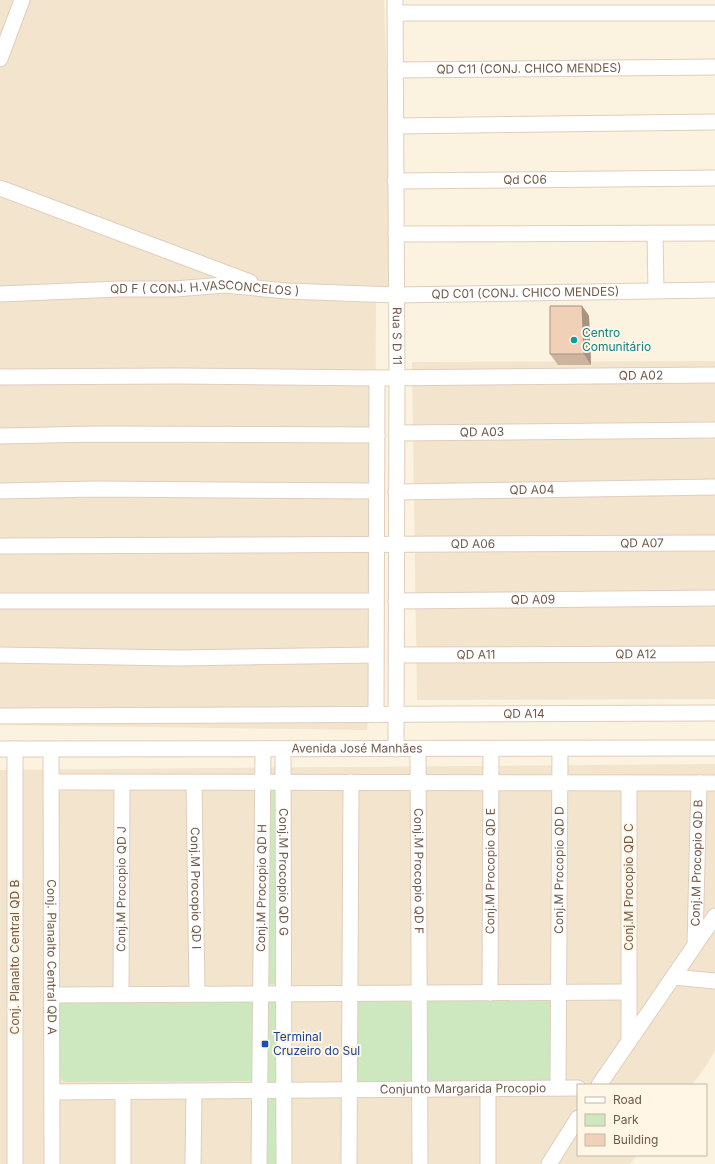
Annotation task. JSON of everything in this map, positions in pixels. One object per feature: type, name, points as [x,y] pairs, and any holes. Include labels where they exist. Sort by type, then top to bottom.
[{"type":"street","points":[[0,59],[19,1]]},
{"type":"street","points":[[395,7],[581,14],[715,13]]},
{"type":"street","name":"Rua S D 11","points":[[395,7],[395,295],[397,377],[396,749]]},
{"type":"street","name":"QD C11 (CONJ. CHICO MENDES)","points":[[395,70],[662,66],[715,67]]},
{"type":"street","points":[[396,126],[715,122]]},
{"type":"street","name":"Qd C06","points":[[395,181],[715,178]]},
{"type":"street","points":[[0,188],[265,288]]},
{"type":"street","points":[[396,234],[715,233]]},
{"type":"street","points":[[654,234],[656,290]]},
{"type":"street","name":"QD F ( CONJ. H.VASCONCELOS )","points":[[7,294],[119,289],[175,289],[224,285],[287,291],[395,295]]},
{"type":"street","name":"QD C01 (CONJ. CHICO MENDES)","points":[[395,295],[715,290]]},
{"type":"street","name":"QD A02","points":[[397,377],[715,375]]},
{"type":"street","points":[[0,377],[397,377]]},
{"type":"street","points":[[376,715],[375,601],[377,378]]},
{"type":"street","name":"QD A03","points":[[397,433],[715,430]]},
{"type":"street","points":[[0,436],[97,434],[377,436]]},
{"type":"street","name":"QD A04","points":[[396,492],[715,487]]},
{"type":"street","points":[[0,491],[96,489],[376,491]]},
{"type":"street","name":"QD A07","points":[[569,545],[715,544]]},
{"type":"street","name":"QD A06","points":[[0,546],[569,545]]},
{"type":"street","name":"QD A09","points":[[396,601],[715,598]]},
{"type":"street","points":[[0,601],[375,601]]},
{"type":"street","name":"QD A12","points":[[556,655],[715,654]]},
{"type":"street","points":[[0,655],[177,658],[375,655]]},
{"type":"street","name":"QD A11","points":[[397,655],[556,655]]},
{"type":"street","name":"QD A14","points":[[0,716],[715,713]]},
{"type":"street","name":"Avenida José Manhães","points":[[7,749],[418,750],[715,748]]},
{"type":"street","name":"Conj. Planalto Central QD B","points":[[7,749],[15,1164]]},
{"type":"street","name":"Conj.M Procopio QD E","points":[[490,993],[491,749]]},
{"type":"street","name":"Conj.M Procopio QD D","points":[[558,1088],[560,749]]},
{"type":"street","name":"Conj. Planalto Central QD A","points":[[52,750],[52,1164]]},
{"type":"street","name":"Conj.M Procopio QD H","points":[[259,1164],[263,750]]},
{"type":"street","name":"Conj.M Procopio QD G","points":[[283,750],[284,1164]]},
{"type":"street","name":"Conj.M Procopio QD F","points":[[418,750],[420,1164]]},
{"type":"street","points":[[52,782],[283,783],[419,781],[491,784],[715,782]]},
{"type":"street","points":[[349,1164],[348,993],[351,782]]},
{"type":"street","name":"Conj.M Procopio QD J","points":[[121,994],[122,783]]},
{"type":"street","name":"Conj.M Procopio QD I","points":[[194,783],[197,993]]},
{"type":"street","name":"Conj.M Procopio QD C","points":[[629,783],[629,1041]]},
{"type":"street","name":"Conj.M Procopio QD B","points":[[696,943],[699,783]]},
{"type":"street","points":[[600,1084],[696,943],[713,923]]},
{"type":"street","points":[[673,977],[715,981]]},
{"type":"street","points":[[52,995],[197,993],[628,992]]},
{"type":"street","name":"Conjunto Margarida Procopio","points":[[52,1092],[577,1088]]},
{"type":"street","points":[[488,1089],[488,1164]]},
{"type":"street","points":[[193,1164],[194,1091]]},
{"type":"street","points":[[122,1092],[123,1164]]},
{"type":"street","points":[[549,1164],[577,1120]]},
{"type":"shaded area","points":[[0,0],[384,0],[395,295],[376,295],[375,655],[367,730],[0,725]]},
{"type":"shaded area","points":[[715,361],[715,699],[417,700],[412,362]]},
{"type":"shaded area","points":[[715,764],[715,1050],[708,1063],[693,1084],[577,1084],[577,1156],[636,1156],[630,1164],[0,1164],[0,770]]},
{"type":"green space","points":[[267,788],[281,788],[278,984],[264,984]]},
{"type":"green space","points":[[555,995],[556,1081],[354,1082],[353,997]]},
{"type":"green space","points":[[265,996],[280,996],[280,1087],[264,1087]]},
{"type":"green space","points":[[59,998],[252,998],[255,1081],[66,1082],[61,1079],[58,1073]]},
{"type":"green space","points":[[264,1095],[281,1095],[281,1164],[264,1164]]},
{"type":"building","name":"Centro Comunitário","points":[[550,306],[582,306],[584,354],[550,354]]},
{"type":"place","name":"Centro Comunitário","points":[[574,340]]},
{"type":"place","name":"Terminal Cruzeiro do Sul","points":[[265,1044]]}]
